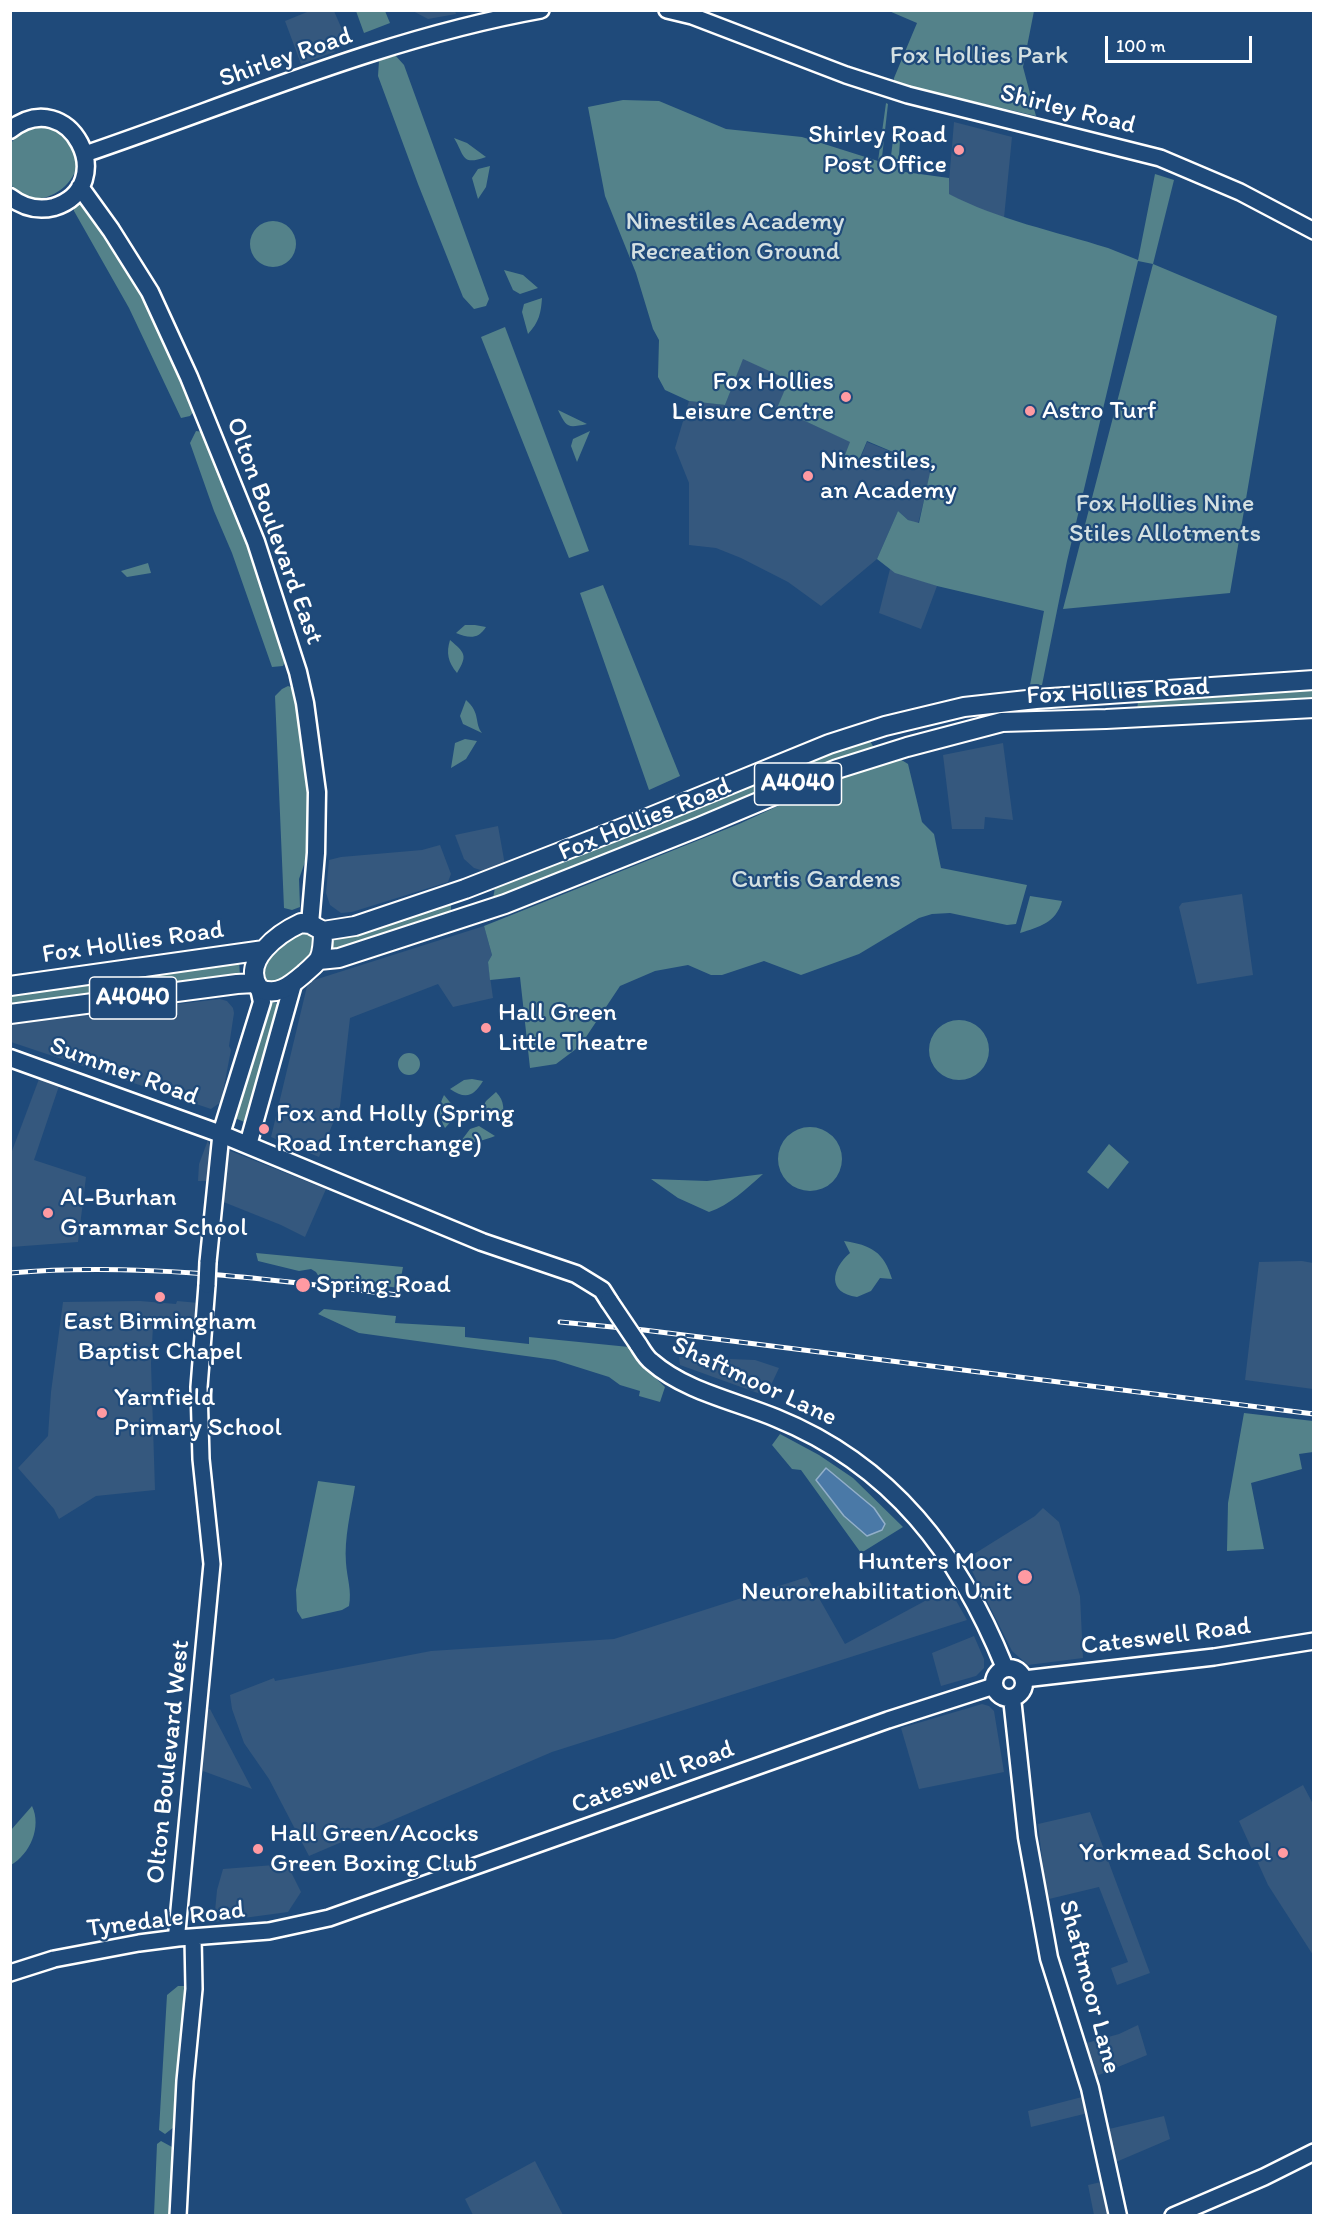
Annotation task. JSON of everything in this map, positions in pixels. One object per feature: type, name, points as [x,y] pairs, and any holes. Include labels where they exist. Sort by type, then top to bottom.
[{"type":"main road","points":[[10,197],[35,208],[51,207],[69,199],[80,187],[86,171],[85,154],[77,136],[69,128],[58,121],[40,118],[14,123]]},
{"type":"main road","name":"Olton Boulevard East","points":[[80,187],[111,230],[150,292],[189,377],[256,542],[298,672],[305,703],[317,792],[317,927]]},
{"type":"main road","name":"Fox Hollies Road","points":[[10,986],[264,950],[290,928],[301,923],[317,927],[355,926],[465,889],[829,744],[885,726],[964,707],[1026,700],[1314,680]]},
{"type":"main road","name":"Fox Hollies Road","points":[[319,960],[339,958],[471,916],[699,827],[837,769],[1002,722],[1314,708]]},
{"type":"main road","points":[[885,726],[891,752]]},
{"type":"main road","points":[[465,889],[471,916]]},
{"type":"main road","points":[[248,1145],[293,984],[319,960],[323,940],[317,927]]},
{"type":"main road","points":[[221,1134],[262,1002],[254,975],[257,958],[264,950]]},
{"type":"main road","name":"Fox Hollies Road","points":[[10,1014],[237,984],[257,986],[266,992],[277,991],[293,984]]},
{"type":"main road","name":"Summer Road","points":[[10,1058],[221,1134]]},
{"type":"main road","name":"Shaftmoor Lane","points":[[221,1134],[482,1242],[576,1274],[602,1290],[650,1361],[666,1373],[687,1384],[792,1425],[857,1462],[909,1507],[948,1558],[994,1641],[1005,1668]]},
{"type":"main road","points":[[1005,1668],[1015,1668],[1024,1679],[1021,1693],[1012,1698],[999,1695],[994,1686],[996,1675],[1005,1668]]},
{"type":"main road","name":"Shaftmoor Lane","points":[[1012,1698],[1027,1837],[1049,1958],[1090,2088],[1118,2216]]},
{"type":"street","name":"Shirley Road","points":[[85,154],[401,44],[494,19],[541,10]]},
{"type":"street","name":"Shirley Road","points":[[667,10],[688,13],[846,75],[908,95],[1160,158],[1240,192],[1314,231]]},
{"type":"street","name":"Olton Boulevard West","points":[[178,2216],[185,2081],[194,1989],[186,1937],[177,1931],[212,1564],[201,1459],[199,1387],[208,1262],[221,1134]]},
{"type":"street","name":"Cateswell Road","points":[[1024,1679],[1214,1657],[1314,1641]]},
{"type":"street","name":"Cateswell Road","points":[[329,1918],[888,1720],[994,1686]]},
{"type":"street","name":"Tynedale Road","points":[[10,1973],[54,1959],[186,1937],[269,1931],[329,1918]]},
{"type":"street","points":[[1173,2216],[1264,2177],[1314,2152]]},
{"type":"shaded area","points":[[312,10],[334,11],[344,34],[334,52],[301,64],[285,21]]},
{"type":"shaded area","points":[[413,11],[455,11],[456,14],[428,19]]},
{"type":"shaded area","points":[[954,122],[1012,137],[1004,218],[969,205],[948,194]]},
{"type":"shaded area","name":"Ninestiles, an Academy","points":[[743,358],[790,380],[777,408],[851,442],[843,460],[857,467],[867,442],[932,468],[918,524],[908,520],[898,511],[877,559],[821,606],[788,582],[741,558],[716,548],[689,545],[689,483],[675,448],[689,401],[725,405]]},
{"type":"shaded area","name":"Ninestiles, an Academy","points":[[890,569],[937,586],[921,629],[879,613]]},
{"type":"shaded area","points":[[1003,743],[1013,820],[985,817],[984,829],[952,829],[943,755]]},
{"type":"shaded area","points":[[498,826],[505,865],[487,872],[474,868],[464,859],[455,835]]},
{"type":"shaded area","points":[[440,845],[451,874],[448,882],[352,912],[341,913],[330,905],[326,893],[329,860],[422,850]]},
{"type":"shaded area","points":[[1242,894],[1253,975],[1197,984],[1179,907],[1182,903]]},
{"type":"shaded area","points":[[484,926],[492,955],[488,962],[493,998],[453,1007],[438,984],[350,1018],[340,1106],[319,1157],[271,1137],[308,982]]},
{"type":"shaded area","points":[[220,999],[227,1001],[233,1008],[229,1046],[231,1050],[221,1102],[211,1109],[11,1042],[11,1024]]},
{"type":"shaded area","name":"Al-Burhan Grammar School","points":[[39,1079],[59,1086],[34,1160],[86,1177],[78,1242],[11,1247],[11,1151]]},
{"type":"shaded area","points":[[208,1140],[210,1147],[207,1181],[198,1181],[199,1164]]},
{"type":"shaded area","points":[[228,1150],[326,1189],[305,1237],[221,1201],[224,1155]]},
{"type":"shaded area","points":[[1259,1262],[1313,1263],[1313,1389],[1245,1380]]},
{"type":"shaded area","name":"Yarnfield Primary School","points":[[63,1302],[199,1303],[197,1328],[153,1326],[151,1363],[155,1490],[96,1496],[59,1519],[54,1509],[18,1468],[48,1436],[51,1392]]},
{"type":"shaded area","points":[[679,1357],[755,1360],[779,1368],[766,1396],[680,1365]]},
{"type":"shaded area","points":[[826,1468],[874,1508],[885,1524],[882,1530],[867,1536],[844,1516],[816,1480]]},
{"type":"shaded area","name":"Hunters Moor Neurorehabilitation Unit","points":[[1043,1508],[1059,1522],[1080,1596],[1083,1658],[1028,1665],[1012,1651],[966,1559],[1035,1516]]},
{"type":"shaded area","points":[[807,1577],[845,1644],[949,1588],[967,1620],[552,1752],[309,1856],[269,1779],[244,1743],[232,1709],[230,1695],[274,1678],[275,1681],[431,1651],[614,1639]]},
{"type":"shaded area","points":[[974,1636],[984,1659],[984,1668],[976,1676],[941,1686],[932,1653]]},
{"type":"shaded area","points":[[982,1704],[994,1711],[1004,1772],[919,1789],[901,1728]]},
{"type":"shaded area","points":[[210,1709],[252,1789],[203,1771],[205,1710]]},
{"type":"shaded area","name":"Yorkmead School","points":[[1303,1785],[1313,1804],[1313,1955],[1268,1885],[1239,1821]]},
{"type":"shaded area","points":[[1090,1812],[1150,1973],[1117,1985],[1111,1968],[1128,1962],[1099,1887],[1049,1899],[1045,1883],[1038,1824]]},
{"type":"shaded area","points":[[287,1864],[301,1892],[288,1912],[214,1922],[217,1890],[223,1869]]},
{"type":"shaded area","points":[[1138,2025],[1147,2055],[1094,2077],[1083,2044],[1119,2034]]},
{"type":"shaded area","points":[[1082,2097],[1088,2113],[1031,2127],[1028,2111]]},
{"type":"shaded area","points":[[1164,2116],[1170,2139],[1116,2162],[1109,2129]]},
{"type":"shaded area","points":[[535,2161],[563,2215],[473,2215],[465,2199]]},
{"type":"shaded area","points":[[1101,2182],[1107,2215],[1094,2215],[1088,2185]]},
{"type":"green space","points":[[356,11],[385,11],[390,23],[364,33]]},
{"type":"green space","name":"Fox Hollies Park","points":[[889,11],[1034,11],[1023,67],[1036,116],[894,83],[917,23]]},
{"type":"green space","points":[[395,55],[404,65],[489,299],[486,306],[474,309],[463,297],[378,76],[379,61]]},
{"type":"green space","name":"Ninestiles Academy Recreation Ground","points":[[623,100],[659,101],[726,129],[802,137],[878,161],[886,103],[888,104],[881,166],[885,173],[889,172],[895,124],[901,125],[898,171],[949,178],[949,194],[968,203],[1007,218],[1108,248],[1138,260],[1155,174],[1174,180],[1153,264],[1138,261],[1067,561],[1042,685],[1030,685],[1044,611],[937,586],[895,573],[877,559],[898,511],[908,520],[919,523],[931,468],[867,441],[856,467],[843,460],[850,442],[777,408],[789,380],[743,359],[725,405],[689,401],[665,390],[658,377],[659,340],[653,329],[636,273],[605,196],[588,107]]},
{"type":"green space","points":[[38,125],[66,131],[78,157],[71,180],[62,188],[52,195],[30,198],[19,193],[11,184],[10,144],[20,133]]},
{"type":"green space","points":[[454,138],[467,143],[486,157],[468,160],[462,154]]},
{"type":"green space","points":[[490,166],[486,187],[478,199],[472,178],[478,169]]},
{"type":"green space","points":[[80,202],[87,205],[145,296],[195,410],[190,416],[181,418],[129,308],[74,211],[74,205]]},
{"type":"green space","points":[[273,221],[289,228],[296,244],[289,260],[273,267],[257,260],[250,244],[257,228]]},
{"type":"green space","name":"Fox Hollies Nine Stiles Allotments","points":[[1153,264],[1277,316],[1230,593],[1063,609]]},
{"type":"green space","points":[[504,270],[523,275],[538,288],[520,294],[513,290]]},
{"type":"green space","points":[[542,298],[539,317],[528,334],[522,312],[524,304]]},
{"type":"green space","points":[[505,327],[589,551],[569,558],[481,337]]},
{"type":"green space","points":[[558,410],[587,424],[568,425]]},
{"type":"green space","points":[[196,431],[203,432],[249,544],[286,658],[283,666],[272,667],[232,553],[214,511],[190,443]]},
{"type":"green space","points":[[590,431],[577,462],[571,446],[573,439]]},
{"type":"green space","points":[[148,563],[151,573],[127,577],[121,571]]},
{"type":"green space","points":[[603,585],[680,776],[649,790],[580,593]]},
{"type":"green space","points":[[465,625],[486,627],[480,634],[472,637],[456,633]]},
{"type":"green space","points":[[450,640],[462,651],[464,658],[457,673],[449,657]]},
{"type":"green space","points":[[1313,684],[1313,702],[1137,710],[1138,702],[1148,696]]},
{"type":"green space","points":[[288,686],[296,689],[311,790],[307,856],[299,879],[300,907],[292,910],[284,908],[275,696]]},
{"type":"green space","points":[[466,700],[474,709],[482,733],[463,724],[460,716]]},
{"type":"green space","points":[[868,737],[874,748],[868,752],[497,901],[493,898],[495,888],[572,853]]},
{"type":"green space","points":[[465,739],[477,741],[466,759],[451,768],[455,743]]},
{"type":"green space","name":"Curtis Gardens","points":[[900,759],[908,764],[922,822],[934,834],[941,868],[1027,885],[1016,924],[1007,925],[950,913],[932,914],[919,918],[859,954],[801,975],[764,961],[722,975],[711,975],[688,965],[655,971],[620,986],[580,1046],[556,1064],[530,1068],[520,977],[490,980],[488,962],[492,955],[484,926],[739,824],[845,775]]},
{"type":"green space","points":[[1030,896],[1062,901],[1056,914],[1046,923],[1020,933]]},
{"type":"green space","points":[[445,902],[451,905],[451,913],[447,918],[332,951],[330,938]]},
{"type":"green space","points":[[298,927],[315,936],[318,943],[308,964],[273,985],[261,979],[260,960]]},
{"type":"green space","points":[[239,960],[240,976],[11,1010],[11,992]]},
{"type":"green space","points":[[271,1001],[280,1005],[249,1124],[235,1118],[267,1002]]},
{"type":"green space","points":[[959,1020],[976,1025],[984,1033],[989,1050],[984,1067],[976,1075],[959,1080],[942,1075],[934,1067],[929,1050],[934,1033],[942,1025]]},
{"type":"green space","points":[[409,1053],[417,1056],[420,1064],[417,1072],[409,1075],[401,1072],[398,1064],[401,1056]]},
{"type":"green space","points":[[464,1080],[483,1081],[469,1095],[450,1089]]},
{"type":"green space","points":[[496,1092],[503,1106],[502,1122],[487,1115],[483,1107]]},
{"type":"green space","points":[[444,1095],[454,1107],[455,1117],[445,1128],[440,1112]]},
{"type":"green space","points":[[479,1126],[495,1136],[474,1142],[461,1141],[470,1129]]},
{"type":"green space","points":[[804,1127],[816,1127],[833,1136],[840,1147],[842,1159],[840,1171],[833,1182],[816,1191],[804,1191],[792,1186],[783,1177],[778,1165],[778,1153],[783,1141],[792,1132]]},
{"type":"green space","points":[[1109,1144],[1129,1162],[1108,1189],[1087,1172]]},
{"type":"green space","points":[[763,1174],[731,1201],[709,1212],[678,1198],[651,1179],[707,1181]]},
{"type":"green space","points":[[844,1241],[875,1251],[885,1262],[892,1279],[880,1278],[871,1291],[857,1297],[841,1291],[835,1279],[836,1273],[850,1253]]},
{"type":"green space","points":[[256,1253],[403,1267],[399,1288],[319,1277],[311,1269],[299,1271],[258,1261]]},
{"type":"green space","points":[[324,1309],[396,1316],[395,1323],[465,1327],[465,1337],[529,1344],[529,1337],[629,1347],[636,1359],[665,1387],[660,1402],[639,1396],[640,1391],[620,1385],[609,1377],[555,1360],[359,1333],[318,1314]]},
{"type":"green space","points":[[1244,1413],[1313,1421],[1313,1452],[1299,1454],[1302,1469],[1251,1483],[1264,1549],[1227,1551],[1228,1503]]},
{"type":"green space","points":[[780,1434],[819,1455],[853,1478],[903,1527],[861,1553],[801,1470],[792,1469],[772,1445]]},
{"type":"green space","points":[[318,1481],[355,1486],[346,1544],[350,1600],[349,1606],[342,1610],[302,1619],[297,1611],[296,1590]]},
{"type":"green space","points":[[32,1806],[35,1814],[35,1831],[29,1847],[11,1865],[11,1830]]},
{"type":"green space","points":[[178,1986],[187,1986],[174,2127],[165,2134],[159,2130],[167,1995]]},
{"type":"green space","points":[[161,2141],[172,2147],[170,2215],[154,2215],[157,2144]]},
{"type":"railway","points":[[10,1273],[59,1270],[156,1271],[253,1278],[398,1295]]},
{"type":"railway","points":[[560,1322],[644,1330],[1314,1414]]},
{"type":"place","name":"Shirley Road Post Office","points":[[959,150]]},
{"type":"place","name":"Fox Hollies Leisure Centre","points":[[846,397]]},
{"type":"place","name":"Astro Turf","points":[[1030,411]]},
{"type":"place","name":"Ninestiles, an Academy","points":[[808,476]]},
{"type":"place","name":"Hall Green Little Theatre","points":[[486,1028]]},
{"type":"place","name":"Fox and Holly (Spring Road Interchange)","points":[[264,1129]]},
{"type":"place","name":"Al-Burhan Grammar School","points":[[48,1213]]},
{"type":"place","name":"Spring Road","points":[[303,1285]]},
{"type":"place","name":"East Birmingham Baptist Chapel","points":[[160,1297]]},
{"type":"place","name":"Yarnfield Primary School","points":[[102,1413]]},
{"type":"place","name":"Hunters Moor Neurorehabilitation Unit","points":[[1025,1577]]},
{"type":"place","name":"Hall Green/Acocks Green Boxing Club","points":[[258,1849]]},
{"type":"place","name":"Yorkmead School","points":[[1283,1853]]}]
